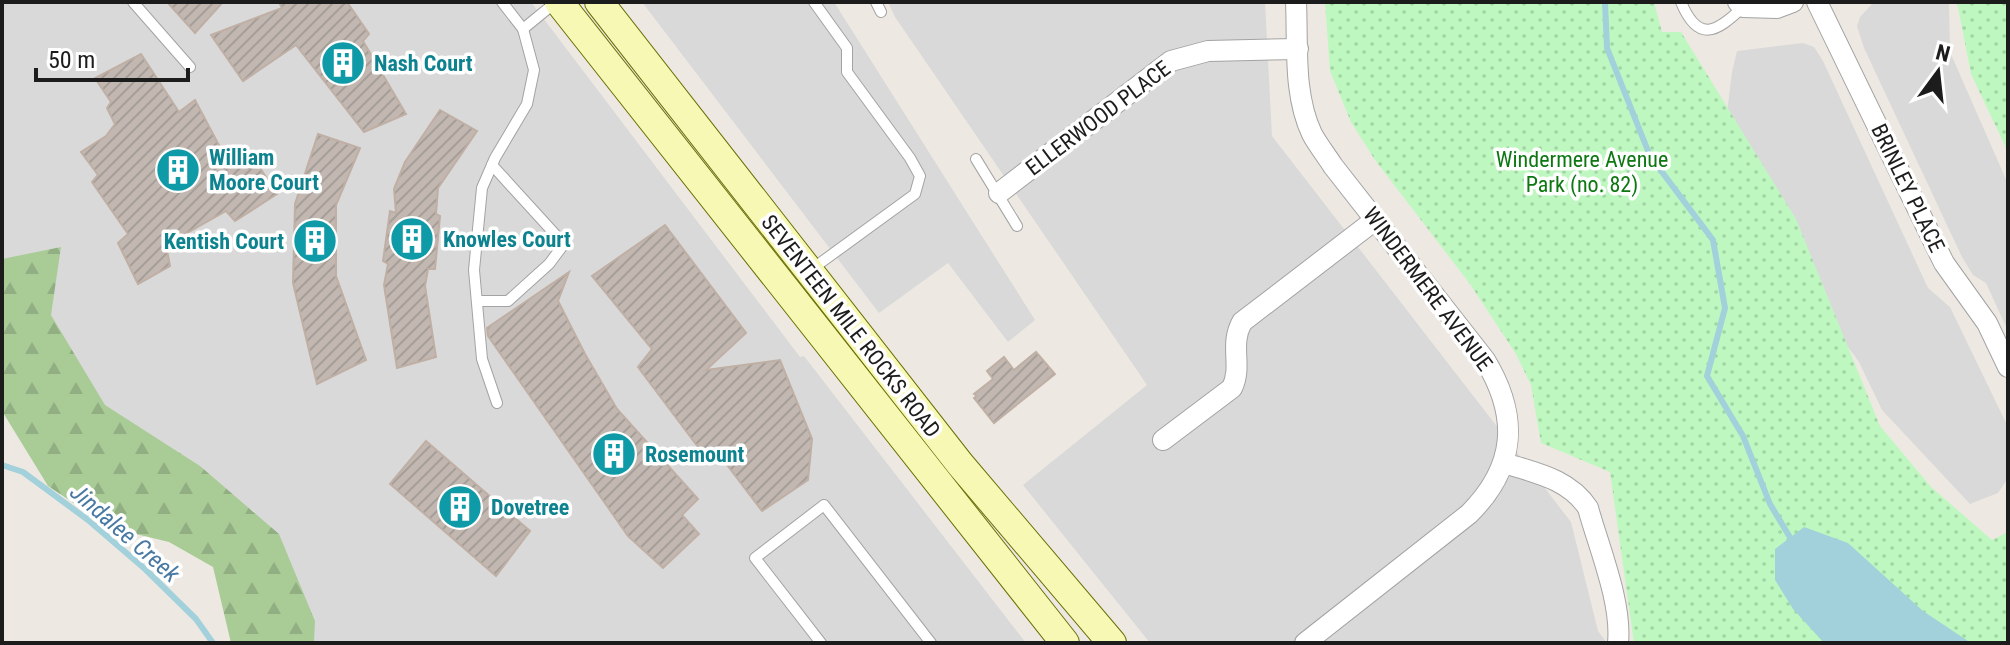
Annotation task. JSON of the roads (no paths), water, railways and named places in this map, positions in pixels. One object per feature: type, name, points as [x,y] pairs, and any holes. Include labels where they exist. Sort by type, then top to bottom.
[{"type":"main road","name":"SEVENTEEN MILE ROCKS ROAD","points":[[558,2],[1065,643]]},
{"type":"main road","name":"SEVENTEEN MILE ROCKS ROAD","points":[[599,2],[960,464],[1112,643]]},
{"type":"street","name":"WINDERMERE AVENUE","points":[[1296,2],[1302,100],[1312,134],[1375,220],[1473,342],[1495,375],[1509,429],[1504,463],[1491,489],[1469,514],[1305,643]]},
{"type":"street","points":[[1741,5],[1777,8],[1793,2]]},
{"type":"street","name":"BRINLEY PLACE","points":[[1817,2],[1944,263],[1987,323],[2008,367]]},
{"type":"street","name":"ELLERWOOD PLACE","points":[[999,193],[1171,61],[1208,51],[1298,49]]},
{"type":"street","points":[[1163,440],[1232,388],[1237,376],[1234,337],[1242,322],[1375,220]]},
{"type":"street","points":[[1504,463],[1562,482],[1574,490],[1588,508],[1619,627],[1618,643]]},
{"type":"lane","points":[[133,2],[190,67]]},
{"type":"lane","points":[[497,403],[482,359],[474,270],[482,188],[527,104],[534,70],[523,29],[502,2]]},
{"type":"lane","points":[[523,29],[558,2]]},
{"type":"lane","points":[[808,272],[915,194],[920,176],[847,72],[847,48],[814,2]]},
{"type":"lane","points":[[1681,2],[1688,19],[1699,29],[1707,30],[1718,28],[1741,5]]},
{"type":"lane","points":[[976,159],[1017,226]]},
{"type":"lane","points":[[477,301],[508,301],[549,264],[564,244],[492,165]]},
{"type":"lane","points":[[821,643],[755,558],[824,505],[931,643]]},
{"type":"water","points":[[1804,527],[1848,543],[1923,611],[1971,643],[1824,643],[1793,609],[1775,580],[1775,549]]},
{"type":"waterway","points":[[1605,2],[1607,48],[1650,156],[1713,240],[1725,308],[1707,376],[1743,436],[1770,504],[1794,544]]},
{"type":"waterway","name":"Jindalee Creek","points":[[2,465],[23,472],[88,520],[196,619],[213,643]]},
{"type":"place","name":"Nash Court","points":[[343,63]]},
{"type":"place","name":"William Moore Court","points":[[178,170]]},
{"type":"place","name":"Knowles Court","points":[[412,239]]},
{"type":"place","name":"Kentish Court","points":[[315,241]]},
{"type":"place","name":"Rosemount","points":[[614,454]]},
{"type":"place","name":"Dovetree","points":[[460,507]]},
{"type":"park label","name":"Windermere Avenue Park (no. 82)","points":[[1582,172]]}]
